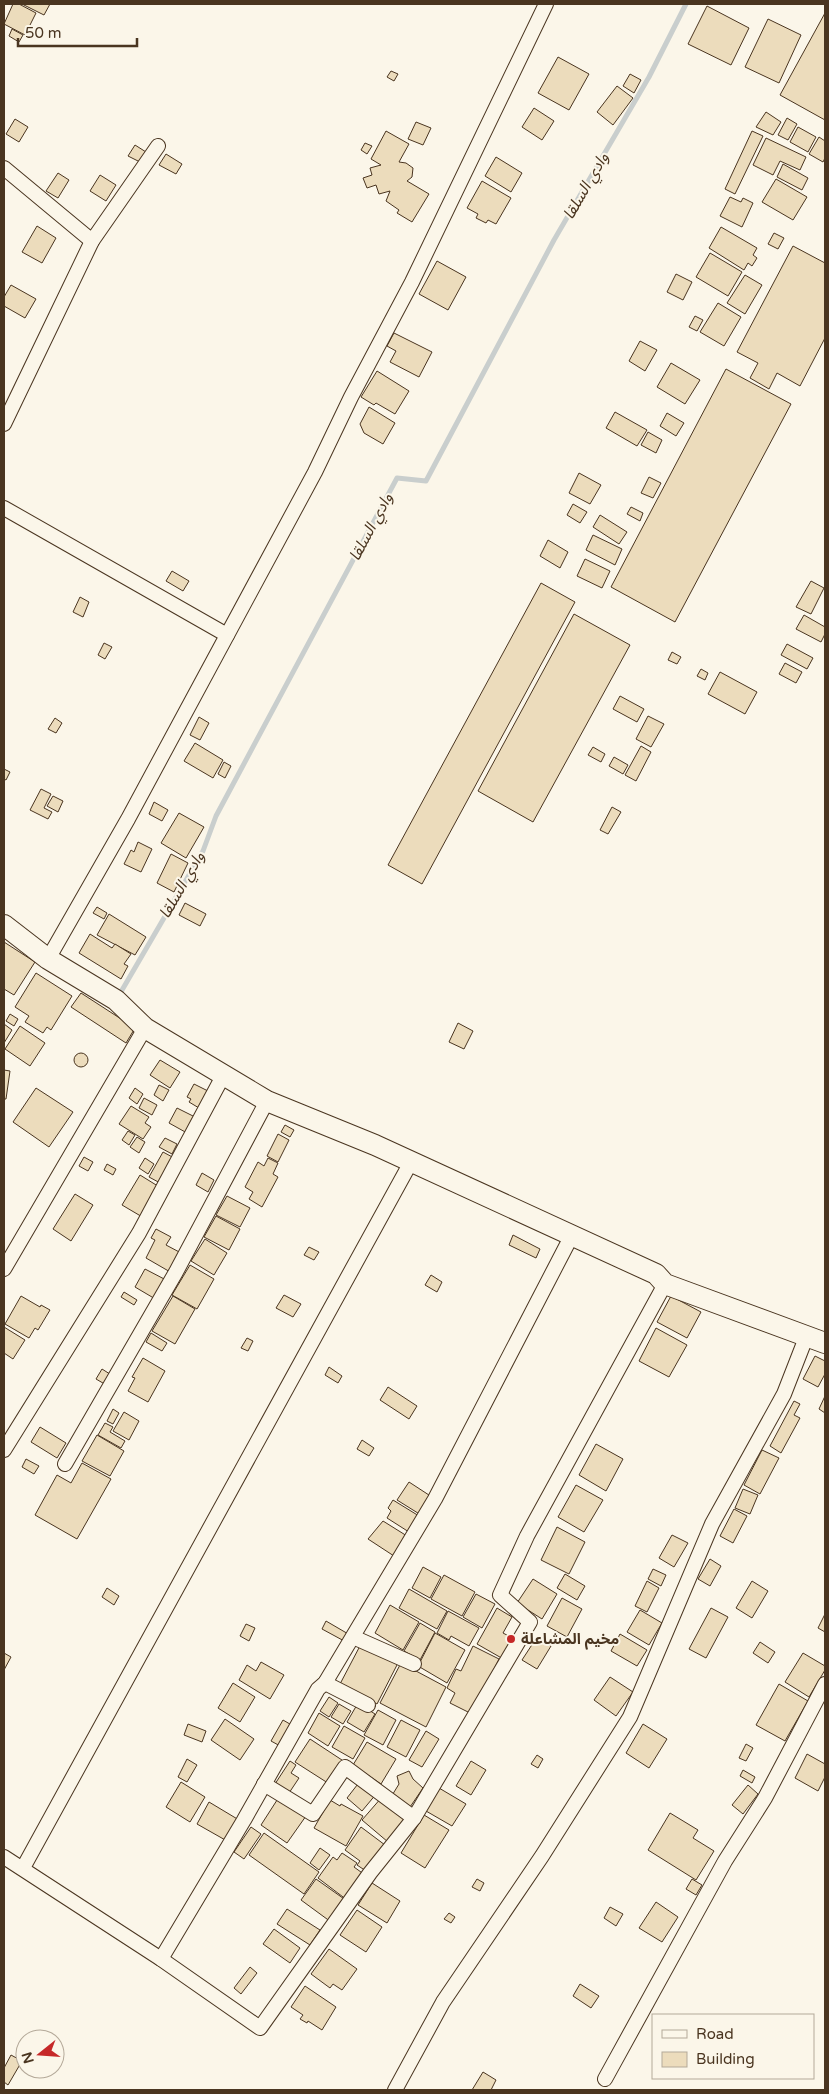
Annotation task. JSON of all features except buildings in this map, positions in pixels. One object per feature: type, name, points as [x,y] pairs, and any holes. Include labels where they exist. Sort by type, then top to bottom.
[{"type":"street","points":[[48,959],[128,819],[315,472],[412,282],[546,4]]},
{"type":"street","points":[[4,424],[92,241],[158,146]]},
{"type":"street","points":[[4,168],[92,241]]},
{"type":"street","points":[[4,508],[227,635]]},
{"type":"street","points":[[4,925],[48,959],[116,1000],[145,1028],[267,1101],[411,1162],[656,1274],[664,1284],[816,1339],[712,1524],[630,1717],[542,1856],[443,2002],[395,2090]]},
{"type":"street","points":[[4,1269],[145,1028]]},
{"type":"street","points":[[4,1450],[139,1233],[223,1076]]},
{"type":"street","points":[[65,1464],[176,1272],[267,1101]]},
{"type":"street","points":[[23,1868],[411,1162]]},
{"type":"street","points":[[160,1959],[318,1689],[325,1683],[435,1499],[571,1236]]},
{"type":"street","points":[[4,1857],[160,1959],[260,2028],[370,1873],[414,1818],[530,1622],[500,1595],[527,1536],[664,1284]]},
{"type":"street","points":[[353,1637],[414,1664]]},
{"type":"street","points":[[325,1683],[368,1706]]},
{"type":"street","points":[[605,2079],[725,1861],[765,1798],[825,1684]]},
{"type":"street","points":[[264,1784],[313,1814],[345,1767],[414,1818]]},
{"type":"waterway","name":"وادي السلقا","points":[[118,997],[203,851],[216,816],[397,478],[426,481],[554,240],[649,77],[686,4]]},
{"type":"place","name":"مخيم المشاعلة","points":[[511,1639]]}]
